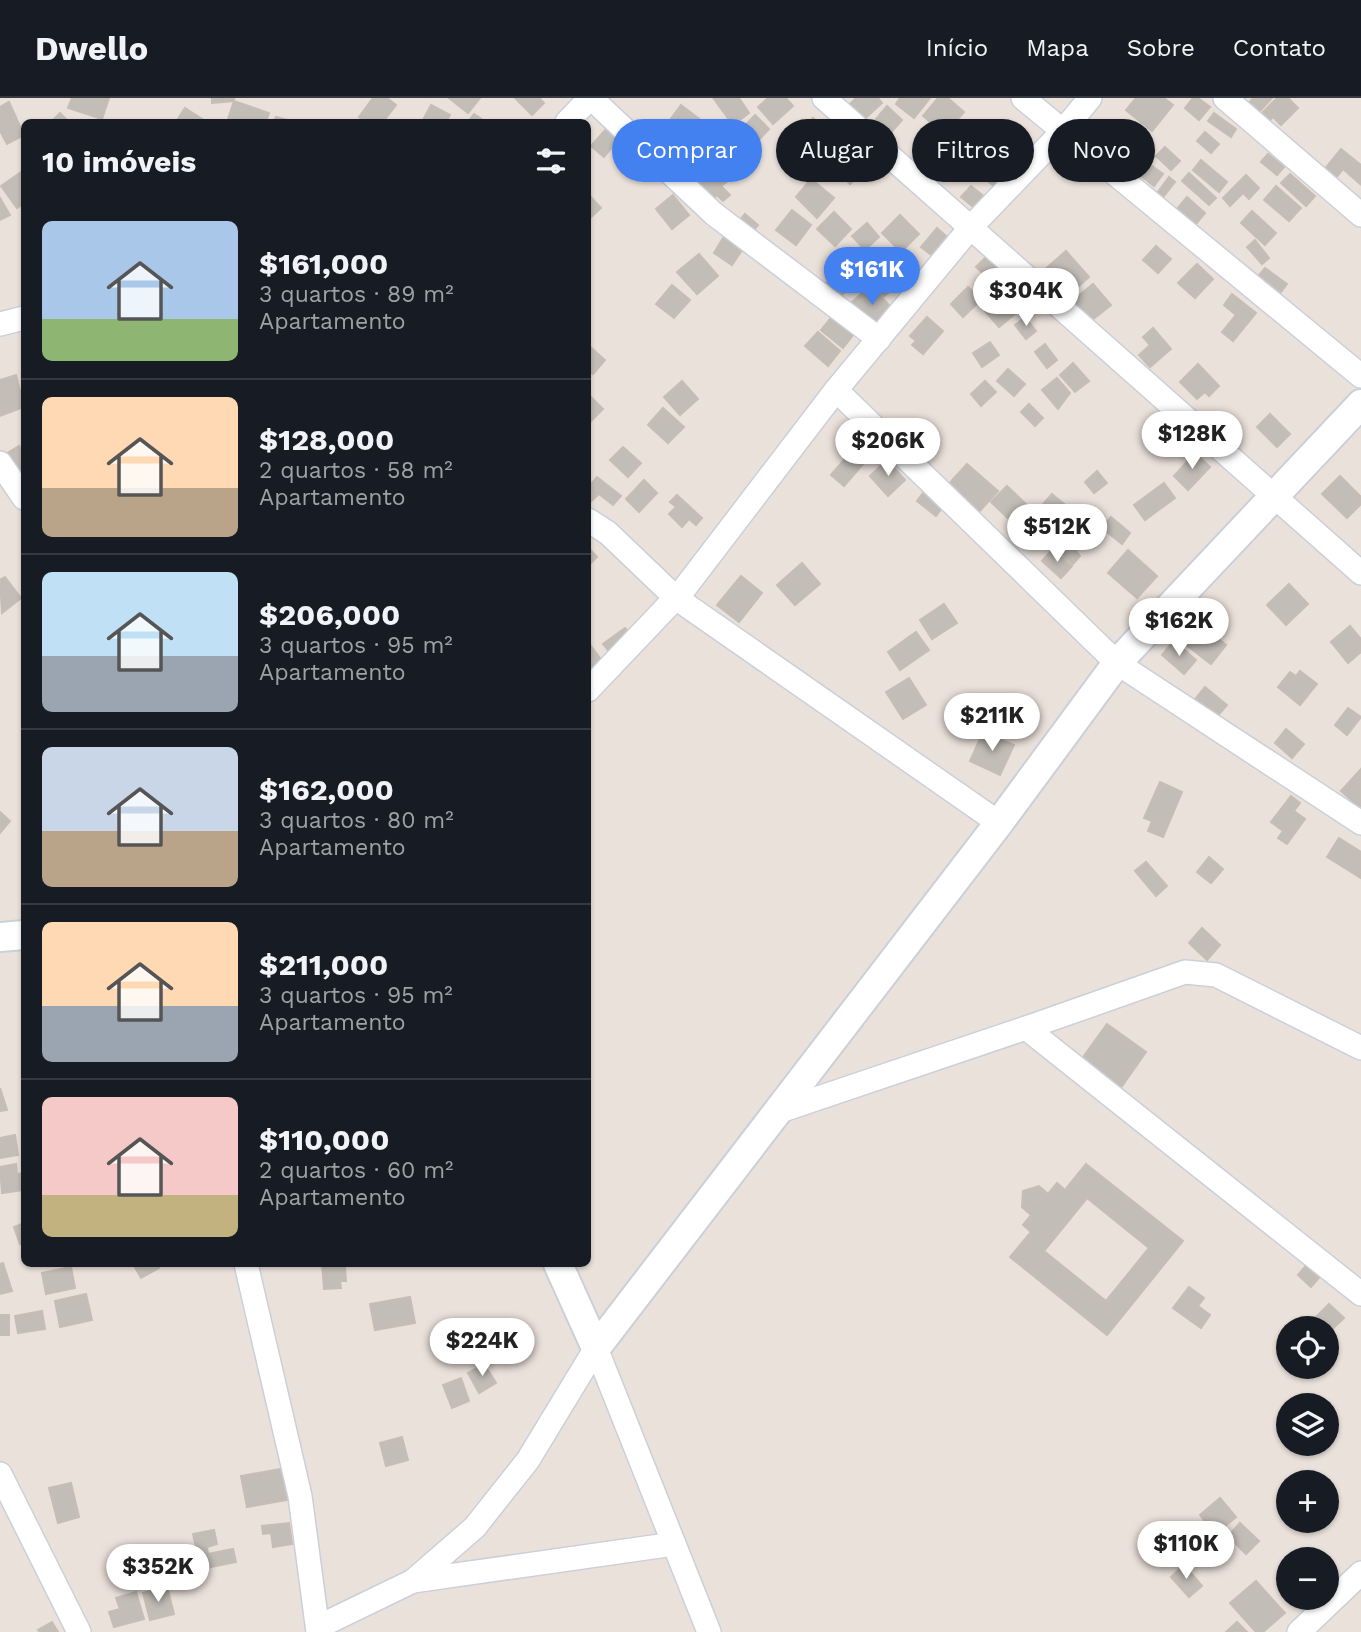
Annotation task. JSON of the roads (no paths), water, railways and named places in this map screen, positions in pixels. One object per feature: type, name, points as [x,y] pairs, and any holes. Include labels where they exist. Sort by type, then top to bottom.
[{"type":"street","points":[[570,119],[590,98],[714,214],[879,339]]},
{"type":"street","points":[[824,98],[1361,573]]},
{"type":"street","points":[[1023,98],[1048,120]]},
{"type":"street","points":[[1073,119],[1090,98]]},
{"type":"street","points":[[1225,98],[1361,215]]},
{"type":"street","points":[[591,687],[676,598],[836,390],[971,227],[1048,147]]},
{"type":"street","points":[[1123,182],[1361,376]]},
{"type":"street","points":[[0,324],[21,319]]},
{"type":"street","points":[[836,390],[1117,663],[1361,823]]},
{"type":"street","points":[[247,1267],[300,1496],[319,1629],[414,1581],[475,1527],[521,1469],[596,1348],[999,823],[1117,663],[1361,404]]},
{"type":"street","points":[[0,463],[21,494]]},
{"type":"street","points":[[591,522],[608,533],[676,598],[999,823]]},
{"type":"street","points":[[0,937],[21,935]]},
{"type":"street","points":[[777,1112],[1185,972],[1216,975],[1361,1048]]},
{"type":"street","points":[[1026,1028],[1361,1294]]},
{"type":"street","points":[[559,1267],[596,1348],[709,1632]]},
{"type":"street","points":[[0,1474],[79,1632]]},
{"type":"street","points":[[414,1581],[674,1544]]},
{"type":"street","points":[[1299,1632],[1361,1573]]}]
